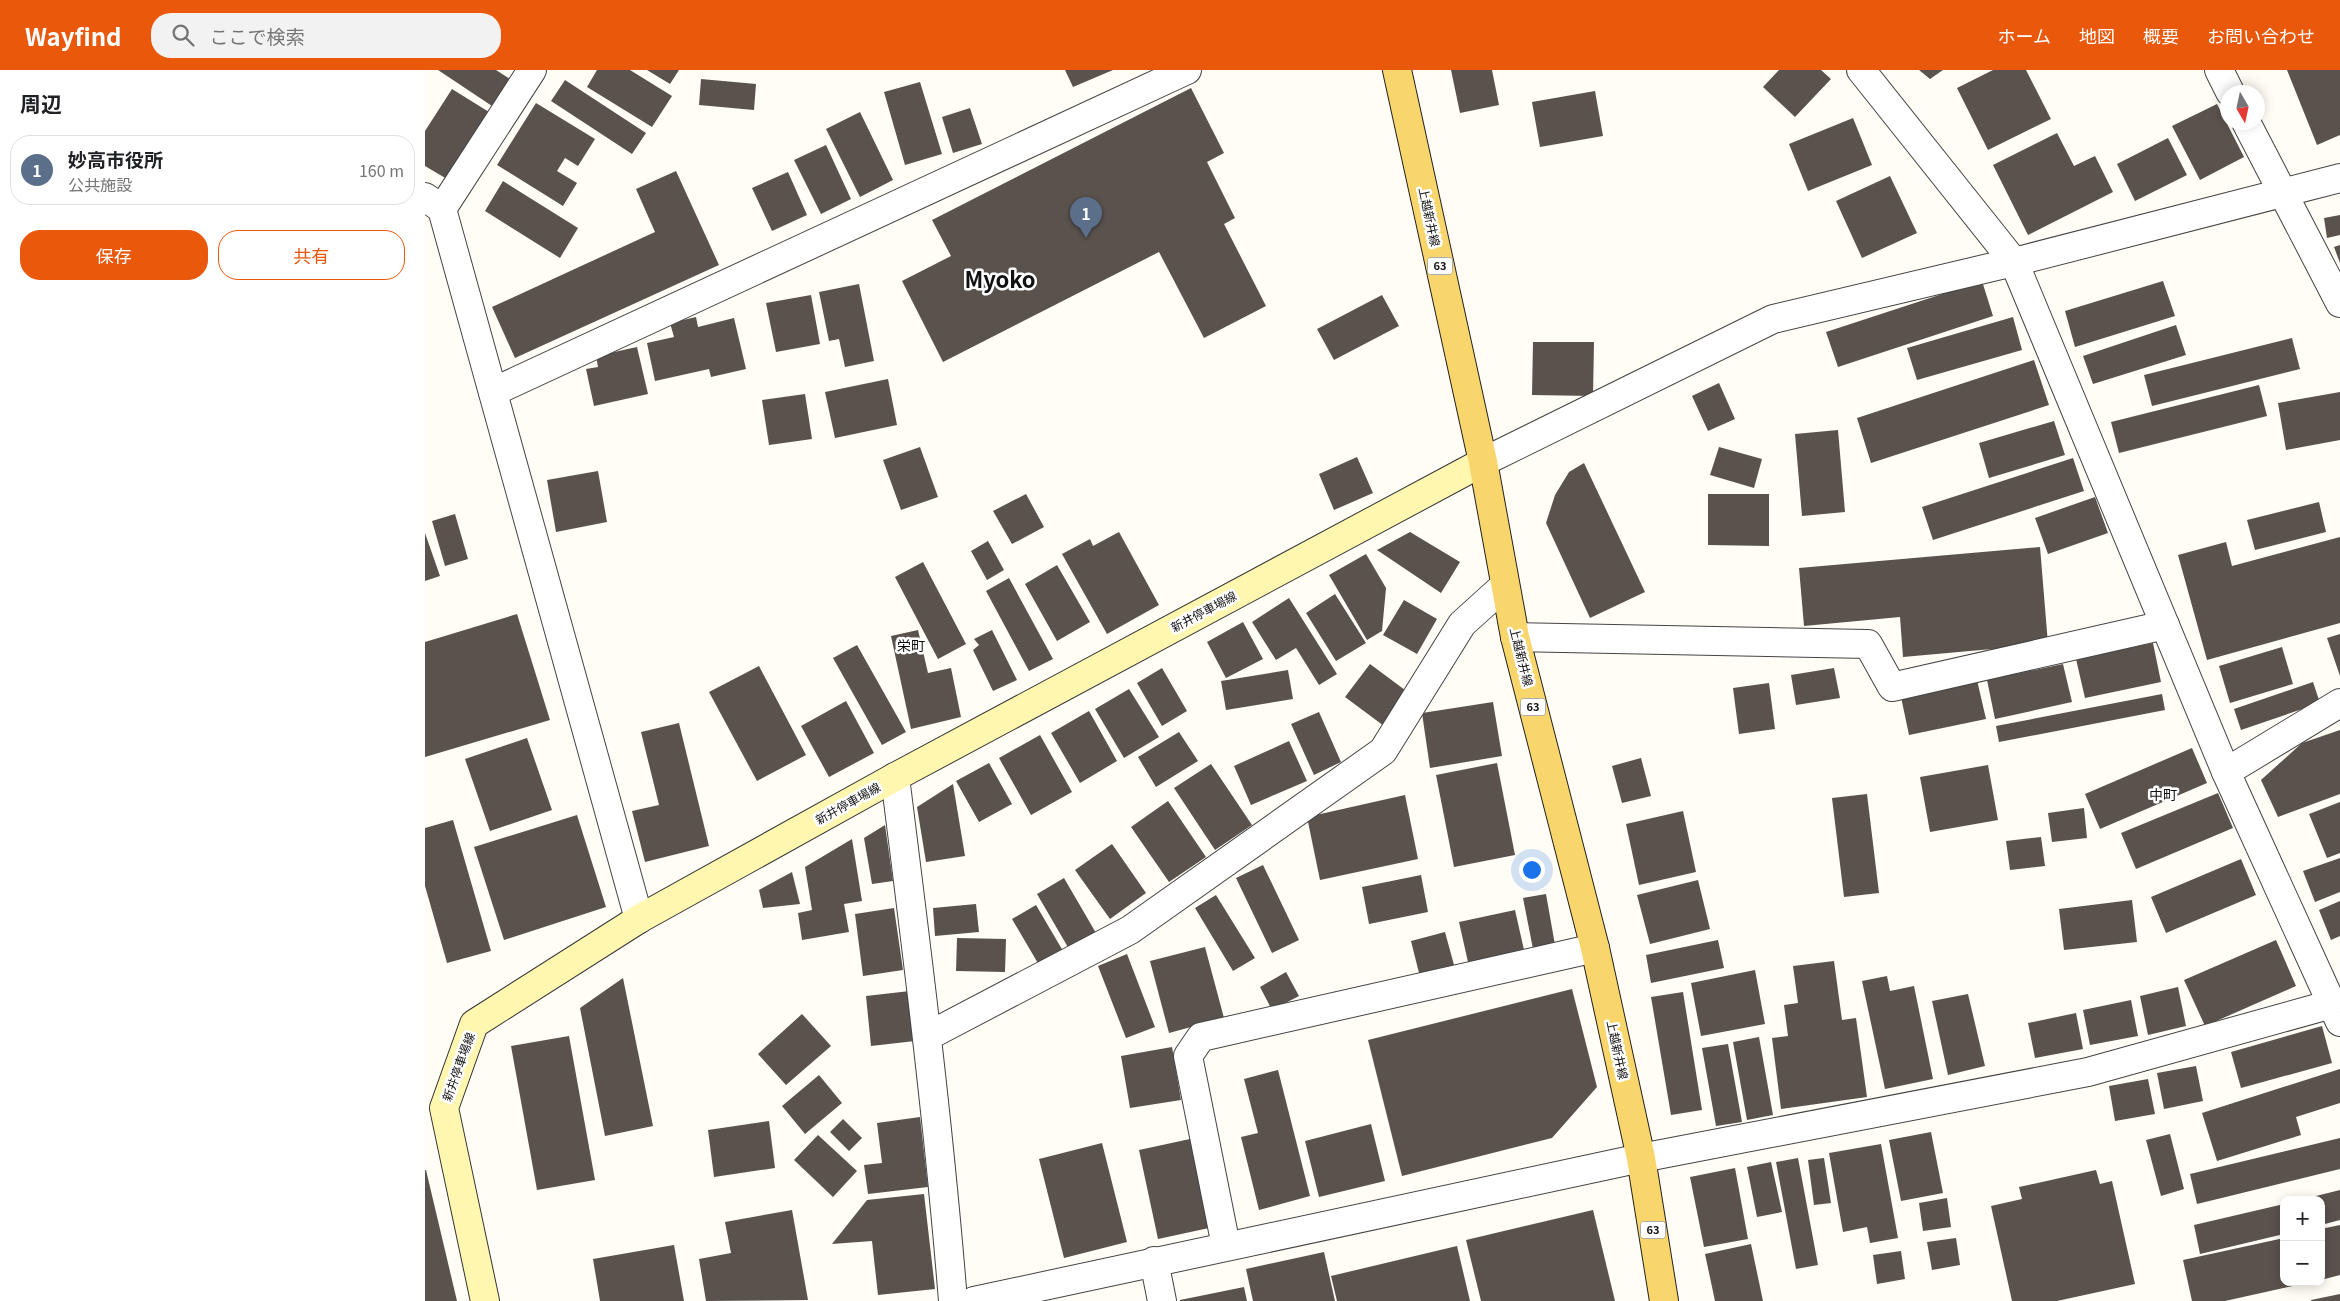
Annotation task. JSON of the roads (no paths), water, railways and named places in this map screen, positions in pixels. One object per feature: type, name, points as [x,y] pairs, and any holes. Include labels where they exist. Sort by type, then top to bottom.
[{"type":"main road","name":"上越新井線","points":[[1397,70],[1483,462],[1504,586],[1515,636],[1595,948],[1641,1158],[1664,1301]]},
{"type":"main road","name":"新井停車場線","points":[[485,1301],[444,1108],[474,1024],[639,919],[895,778],[1483,462]]},
{"type":"street","points":[[532,70],[434,203],[493,392],[639,919]]},
{"type":"street","points":[[493,392],[1187,70]]},
{"type":"street","points":[[974,1301],[1641,1158],[2088,1072],[2336,1013],[2227,772],[2014,262],[1861,70]]},
{"type":"street","points":[[2219,70],[2226,85]]},
{"type":"street","points":[[2250,130],[2340,303]]},
{"type":"street","points":[[1483,462],[1773,319],[2014,262],[2340,178]]},
{"type":"street","points":[[928,1036],[1130,930],[1383,751],[1462,624],[1504,586]]},
{"type":"street","points":[[1515,636],[1868,644],[1892,687],[2165,625]]},
{"type":"street","points":[[2227,772],[2340,702]]},
{"type":"street","points":[[895,778],[928,1036],[945,1197],[953,1301]]},
{"type":"street","points":[[1226,1246],[1188,1056],[1201,1037],[1595,948]]},
{"type":"street","points":[[1154,1261],[1162,1301]]},
{"type":"place","name":"妙高市役所","points":[[1086,238]]},
{"type":"district","name":"Myoko","points":[[1000,280]]},
{"type":"district","name":"栄町","points":[[911,646]]},
{"type":"district","name":"中町","points":[[2163,795]]}]
